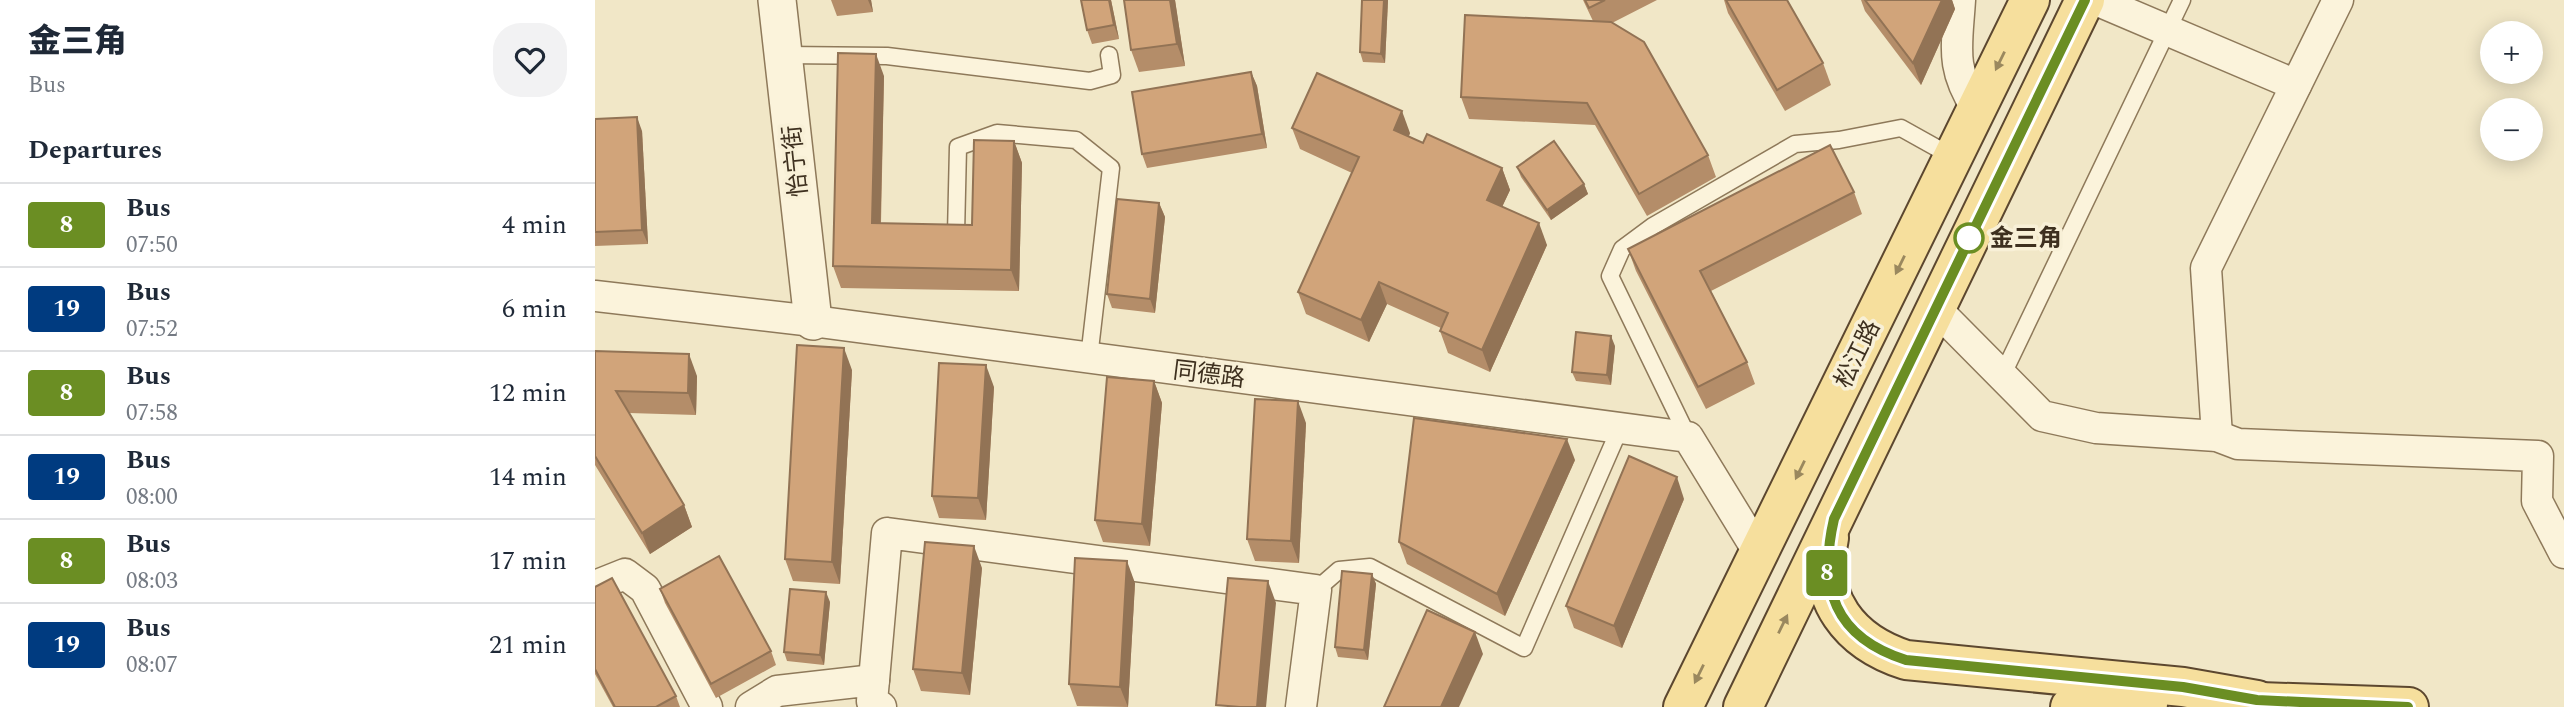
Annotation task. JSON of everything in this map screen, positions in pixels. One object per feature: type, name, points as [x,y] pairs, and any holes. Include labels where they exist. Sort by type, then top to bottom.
[{"type":"main road","name":"松江路","points":[[1683,707],[2030,0]]},
{"type":"main road","name":"松江路","points":[[1742,707],[2085,0]]},
{"type":"main road","points":[[1834,519],[1826,564],[1836,607],[1862,641],[1881,652],[1906,660],[2183,687],[2257,700]]},
{"type":"main road","points":[[2070,707],[2257,700],[2409,707]]},
{"type":"street","name":"怡宁街","points":[[777,0],[813,321]]},
{"type":"street","points":[[1960,0],[1957,54],[1960,82],[1977,109]]},
{"type":"street","points":[[2096,0],[2296,85]]},
{"type":"street","points":[[2217,436],[2206,268],[2338,0]]},
{"type":"street","name":"同德路","points":[[595,296],[813,321],[1688,436]]},
{"type":"street","points":[[1935,308],[2042,416],[2096,428],[2217,436],[2238,444],[2538,456],[2537,501],[2564,553]]},
{"type":"street","points":[[1688,436],[1759,553]]},
{"type":"street","points":[[751,707],[777,691],[877,693],[887,533],[1316,590],[1301,707]]},
{"type":"street","points":[[595,586],[625,574],[645,589],[707,707]]},
{"type":"lane","points":[[2001,376],[2182,0]]},
{"type":"lane","points":[[784,55],[887,56],[1090,81],[1112,75],[1109,55]]},
{"type":"lane","points":[[1688,436],[1610,276],[1622,249],[1653,226],[1795,144],[1839,140],[1901,128],[1953,157]]},
{"type":"lane","points":[[956,234],[958,147],[997,133],[1076,140],[1111,168],[1089,358]]},
{"type":"lane","points":[[1316,590],[1339,570],[1370,567],[1524,648],[1621,428]]},
{"type":"building","points":[[1081,0],[1109,0],[1114,25],[1087,30]]},
{"type":"building","points":[[1124,0],[1170,0],[1177,44],[1131,50]]},
{"type":"building","points":[[1362,0],[1384,0],[1381,54],[1360,52]]},
{"type":"building","points":[[1585,0],[1605,0],[1589,8]]},
{"type":"building","points":[[1726,0],[1787,0],[1823,63],[1777,90]]},
{"type":"building","points":[[1865,0],[1942,0],[1913,63]]},
{"type":"building","points":[[1465,15],[1611,22],[1644,42],[1708,155],[1639,194],[1587,103],[1461,97]]},
{"type":"building","points":[[838,53],[876,54],[872,223],[972,225],[974,140],[1014,141],[1011,270],[833,266]]},
{"type":"building","points":[[1251,72],[1262,134],[1142,154],[1132,92]]},
{"type":"building","points":[[1317,73],[1402,111],[1394,130],[1423,143],[1427,134],[1502,168],[1487,200],[1539,223],[1482,350],[1440,331],[1448,313],[1379,282],[1361,320],[1298,292],[1359,157],[1292,128]]},
{"type":"building","points":[[637,117],[642,230],[595,232],[595,119]]},
{"type":"building","points":[[1554,141],[1584,184],[1547,210],[1517,167]]},
{"type":"building","points":[[1830,145],[1854,192],[1700,271],[1747,362],[1698,387],[1628,249]]},
{"type":"building","points":[[1117,199],[1159,203],[1150,299],[1107,294]]},
{"type":"building","points":[[1576,332],[1611,336],[1607,375],[1572,372]]},
{"type":"building","points":[[797,345],[844,348],[832,562],[785,559]]},
{"type":"building","points":[[595,351],[689,354],[688,393],[616,391],[684,505],[642,533],[595,456]]},
{"type":"building","points":[[939,363],[986,365],[978,498],[932,496]]},
{"type":"building","points":[[1107,377],[1154,381],[1142,524],[1095,520]]},
{"type":"building","points":[[1255,399],[1298,401],[1291,541],[1247,539]]},
{"type":"building","points":[[1414,418],[1567,439],[1497,594],[1399,542]]},
{"type":"building","points":[[1629,456],[1677,477],[1614,626],[1566,606]]},
{"type":"building","points":[[925,542],[974,546],[962,673],[913,669]]},
{"type":"building","points":[[719,556],[771,651],[711,684],[660,589]]},
{"type":"building","points":[[1075,558],[1127,561],[1120,687],[1069,684]]},
{"type":"building","points":[[1342,571],[1372,574],[1364,650],[1335,647]]},
{"type":"building","points":[[612,578],[676,696],[656,707],[615,707],[595,669],[595,587]]},
{"type":"building","points":[[1228,578],[1268,581],[1257,707],[1216,705]]},
{"type":"building","points":[[790,589],[826,592],[820,655],[784,652]]},
{"type":"building","points":[[1427,610],[1475,632],[1441,707],[1384,707]]},
{"type":"bus line","name":"8","points":[[2085,0],[1834,519],[1826,564],[1836,607],[1862,641],[1881,652],[1906,660],[2183,687],[2257,700],[2408,707]]},
{"type":"place","name":"金三角","points":[[1969,238]]}]
